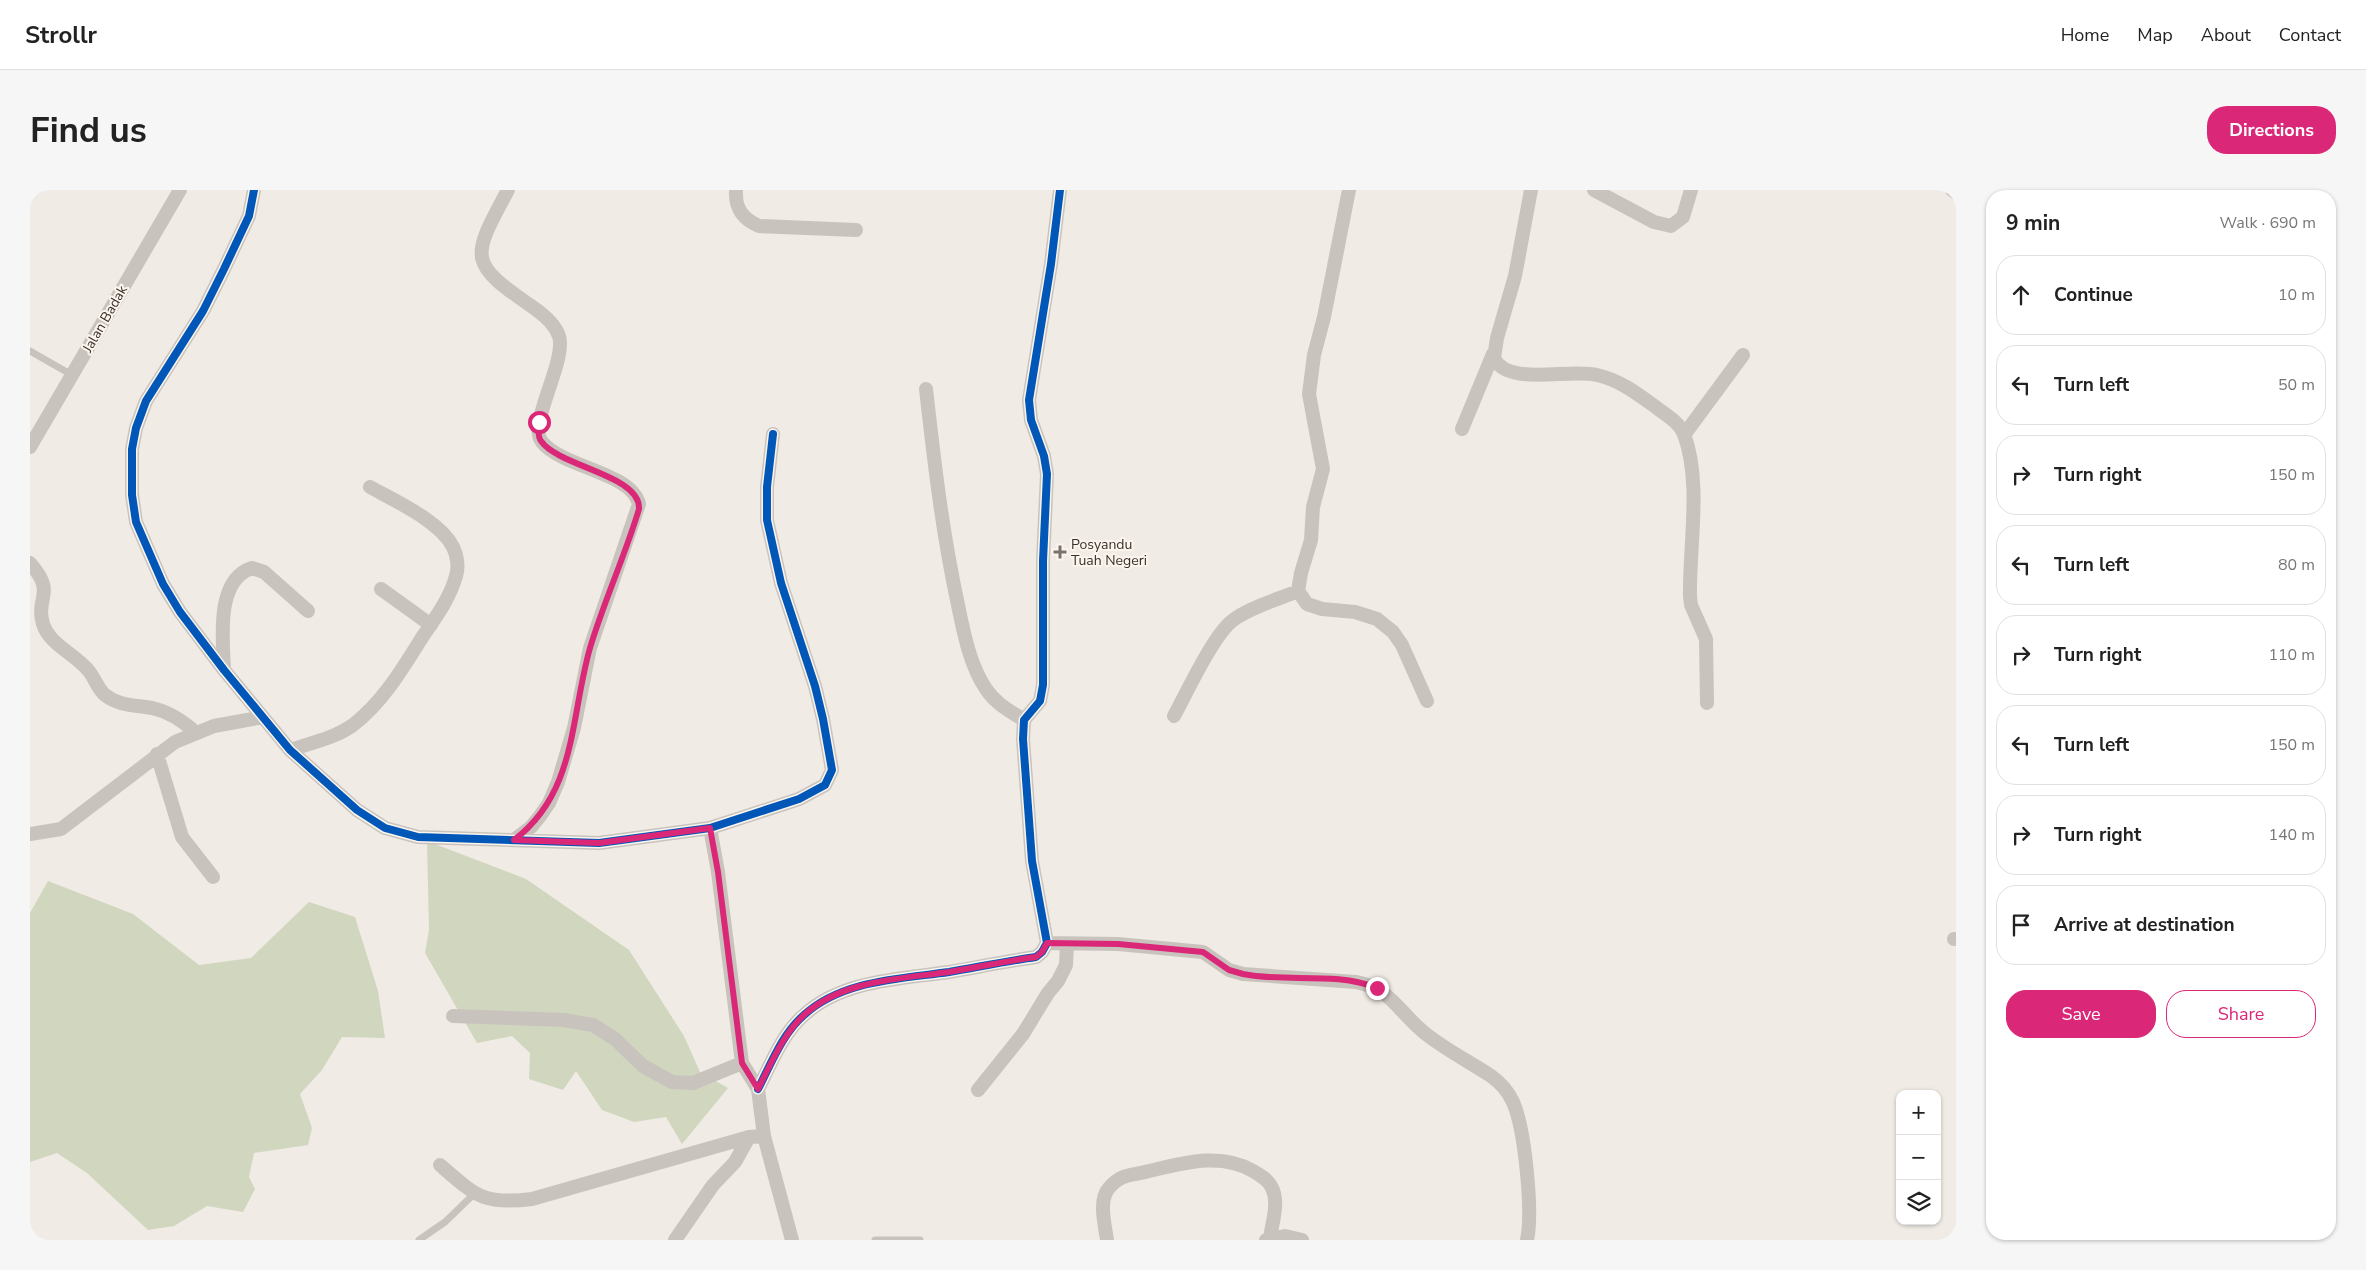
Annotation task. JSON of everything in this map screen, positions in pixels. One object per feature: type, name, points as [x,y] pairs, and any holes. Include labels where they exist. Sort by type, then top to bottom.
[{"type":"street","name":"Jalan Badak","points":[[30,447],[180,190]]},
{"type":"street","points":[[254,190],[249,216],[224,269],[203,311],[146,400],[136,428],[132,448],[132,494],[136,522],[163,584],[180,612],[224,670],[290,750],[357,810],[392,831],[418,837],[599,843],[710,828],[816,791],[825,785],[831,775],[826,736],[815,686],[772,551],[767,520],[767,487],[773,434]]},
{"type":"street","points":[[508,190],[483,242],[482,261],[488,273],[541,313],[553,325],[559,336],[558,356],[539,422],[539,437],[545,446],[567,459],[623,485],[635,494],[639,504],[590,648],[574,728],[558,782],[549,803],[540,816],[531,827],[514,840]]},
{"type":"street","points":[[736,190],[735,200],[740,212],[747,220],[759,226],[856,230]]},
{"type":"street","points":[[758,1089],[781,1043],[803,1016],[822,1001],[836,994],[862,986],[1036,957],[1042,952],[1047,943],[1032,861],[1023,738],[1024,720],[1040,701],[1044,685],[1043,561],[1047,474],[1044,456],[1031,420],[1029,400],[1051,264],[1060,190]]},
{"type":"street","points":[[1349,190],[1312,365],[1309,394],[1323,469],[1313,507],[1311,540],[1300,573],[1298,591],[1307,604],[1322,610],[1355,612],[1377,619],[1393,632],[1402,645],[1427,701]]},
{"type":"street","points":[[1462,429],[1493,354],[1515,276],[1531,190]]},
{"type":"street","points":[[1594,190],[1635,214],[1667,226],[1676,224],[1683,217],[1691,190]]},
{"type":"street","points":[[1952,190],[1956,193]]},
{"type":"street","points":[[1493,354],[1499,366],[1515,374],[1579,372],[1611,379],[1678,424],[1684,435],[1692,480],[1690,596],[1691,605],[1706,639],[1707,703]]},
{"type":"street","points":[[1684,435],[1743,355]]},
{"type":"street","points":[[926,389],[942,529],[963,630],[985,688],[999,704],[1024,720]]},
{"type":"street","points":[[290,750],[332,736],[351,726],[364,715],[398,675],[441,609],[457,575],[457,560],[452,546],[431,524],[370,487]]},
{"type":"street","points":[[30,563],[42,578],[44,586],[43,626],[57,642],[89,670],[105,694],[119,703],[166,712],[183,721],[195,732]]},
{"type":"street","points":[[224,670],[222,621],[232,585],[240,574],[252,568],[264,572],[308,611]]},
{"type":"street","points":[[381,589],[431,625]]},
{"type":"street","points":[[1174,716],[1218,637],[1228,624],[1240,616],[1298,591]]},
{"type":"street","points":[[30,834],[61,829],[175,742],[195,732],[221,724],[263,717]]},
{"type":"street","points":[[157,754],[182,838],[213,877]]},
{"type":"street","points":[[710,828],[718,872],[742,1063],[758,1089],[764,1136],[792,1240]]},
{"type":"street","points":[[1047,943],[1118,944],[1203,952],[1229,970],[1243,974],[1356,982],[1366,984],[1387,994],[1425,1033],[1492,1076],[1501,1083],[1510,1096],[1518,1119],[1525,1167],[1529,1217],[1527,1240]]},
{"type":"street","points":[[978,1090],[1023,1034],[1048,993],[1058,981],[1066,965],[1067,944]]},
{"type":"street","points":[[454,1016],[564,1020],[593,1025],[615,1039],[644,1066],[672,1082],[693,1083],[742,1063]]},
{"type":"street","points":[[440,1166],[474,1194],[499,1202],[532,1199],[749,1137],[764,1136]]},
{"type":"street","points":[[675,1240],[713,1184],[735,1162],[749,1137]]},
{"type":"street","points":[[1107,1240],[1103,1198],[1108,1189],[1124,1175],[1210,1160],[1236,1164],[1267,1181],[1274,1192],[1275,1200],[1268,1239],[1285,1236],[1302,1240]]},
{"type":"lane","points":[[30,351],[72,375]]},
{"type":"lane","points":[[419,1240],[444,1222],[474,1194]]},
{"type":"lane","points":[[875,1240],[920,1240]]},
{"type":"green space","points":[[427,841],[526,879],[629,950],[684,1036],[700,1072],[728,1088],[682,1144],[666,1117],[634,1122],[602,1110],[576,1071],[563,1090],[529,1079],[530,1053],[512,1036],[477,1043],[425,953],[429,930]]},
{"type":"green space","points":[[48,881],[133,914],[199,965],[251,958],[309,902],[355,917],[378,991],[385,1038],[342,1037],[322,1070],[300,1094],[312,1128],[308,1145],[254,1153],[249,1177],[255,1189],[243,1212],[207,1206],[174,1226],[148,1230],[87,1173],[57,1153],[30,1162],[30,913]]},
{"type":"cycle path","points":[[254,190],[249,216],[224,269],[203,311],[146,401],[136,428],[132,449],[132,495],[136,522],[163,584],[180,612],[224,670],[290,750],[357,810],[385,828],[418,837],[599,843],[710,828],[799,799],[825,785],[832,770],[823,719],[815,686],[781,583],[767,520],[767,487],[773,434]]},
{"type":"cycle path","points":[[758,1089],[789,1031],[819,1003],[836,994],[892,979],[949,972],[1036,957],[1042,952],[1047,943],[1032,861],[1023,739],[1024,720],[1040,701],[1043,685],[1043,561],[1047,474],[1044,456],[1031,420],[1029,400],[1051,264],[1060,190]]},
{"type":"place","name":"Posyandu Tuah Negeri","points":[[1060,552]]},
{"type":"route","points":[[539,422],[539,437],[545,446],[567,459],[614,479],[623,485],[635,494],[639,509],[590,648],[574,728],[558,782],[549,803],[540,816],[531,827],[514,840],[599,843],[710,828],[718,872],[742,1063],[758,1089],[781,1043],[803,1016],[822,1001],[836,994],[862,986],[1036,957],[1042,952],[1047,943],[1118,944],[1203,952],[1212,956],[1229,970],[1251,976],[1328,979],[1356,982],[1377,988]]}]
